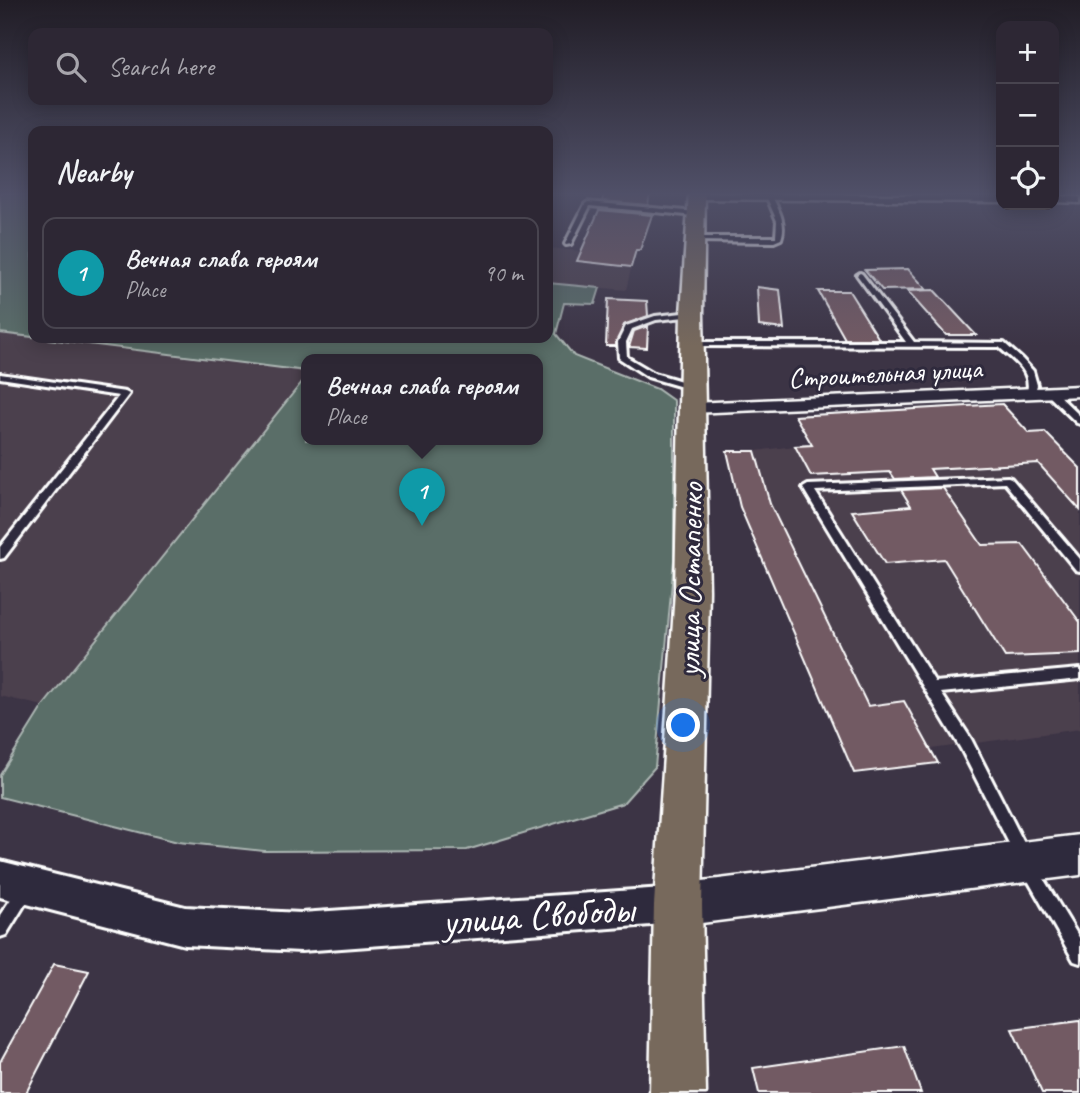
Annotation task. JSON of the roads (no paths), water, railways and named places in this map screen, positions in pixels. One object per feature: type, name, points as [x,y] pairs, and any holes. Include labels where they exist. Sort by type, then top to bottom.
[{"type":"main road","name":"улица Остапенко","points":[[678,1093],[678,905],[692,591],[692,329],[696,244]]},
{"type":"main road","name":"улица Свободы","points":[[678,905],[1080,855]]},
{"type":"street","name":"Строительная улица","points":[[692,398],[1080,391]]},
{"type":"street","name":"улица Свободы","points":[[14,883],[185,926],[301,932],[678,905]]},
{"type":"lane","points":[[860,275],[912,345]]},
{"type":"lane","points":[[692,398],[623,358],[622,342],[629,328],[655,318],[692,329],[912,345],[1000,345],[1033,374],[1035,383],[1031,393]]},
{"type":"lane","points":[[0,376],[125,394],[0,555]]},
{"type":"lane","points":[[1050,392],[1080,421]]},
{"type":"lane","points":[[1080,566],[1008,480],[808,488],[966,744],[1026,861],[1080,955]]},
{"type":"lane","points":[[931,688],[1080,674]]},
{"type":"lane","points":[[0,929],[14,883]]},
{"type":"place","name":"Вечная слава героям","points":[[422,526]]}]
